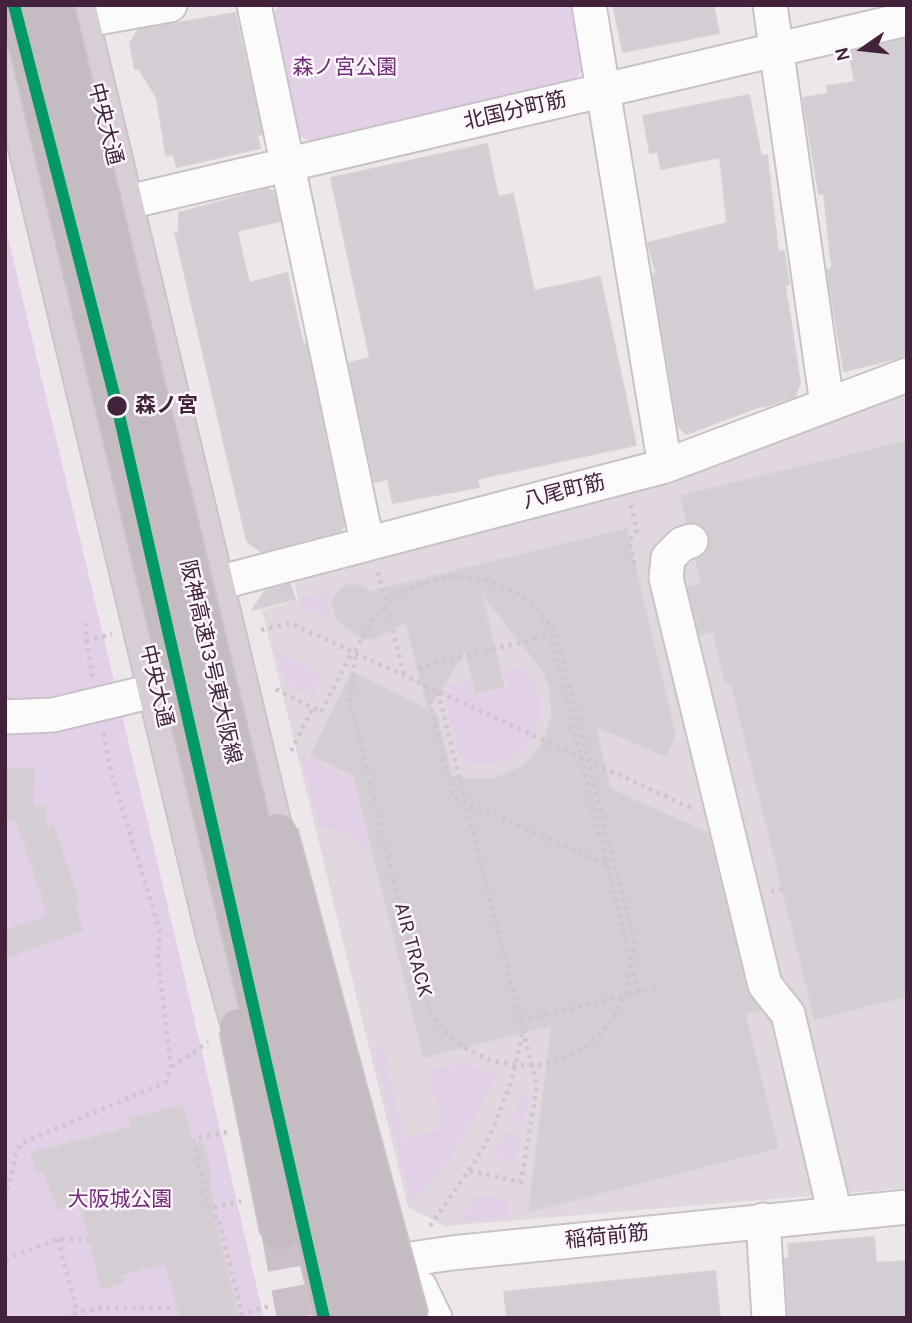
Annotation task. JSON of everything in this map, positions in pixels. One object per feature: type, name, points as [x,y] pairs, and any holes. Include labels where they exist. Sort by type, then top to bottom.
[{"type":"highway","name":"阪神高速13号東大阪線","points":[[19,5],[369,1318]]},
{"type":"highway","name":"阪神高速13号東大阪線","points":[[70,10],[185,632],[334,1318]]},
{"type":"highway","points":[[185,632],[181,737],[280,1231]]},
{"type":"highway","points":[[185,632],[274,819],[409,1318]]},
{"type":"main road","name":"中央大通","points":[[70,10],[124,204],[374,1265],[377,1318]]},
{"type":"main road","name":"中央大通","points":[[5,51],[215,932],[308,1272],[318,1318]]},
{"type":"street","points":[[70,10],[170,5]]},
{"type":"street","points":[[254,5],[367,542]]},
{"type":"street","points":[[589,5],[605,89],[665,466]]},
{"type":"street","points":[[770,5],[827,404]]},
{"type":"street","name":"北国分町筋","points":[[124,204],[907,19]]},
{"type":"street","name":"八尾町筋","points":[[214,584],[665,466],[907,375]]},
{"type":"street","points":[[691,541],[682,544],[668,558],[666,578],[765,985],[788,1014],[835,1214]]},
{"type":"street","points":[[5,717],[52,715],[99,706],[157,690]]},
{"type":"street","name":"稲荷前筋","points":[[308,1272],[452,1253],[907,1207]]},
{"type":"street","points":[[763,1220],[769,1318]]},
{"type":"street","points":[[362,1318],[374,1265],[419,1287],[435,1318]]},
{"type":"path","points":[[629,499],[637,531]]},
{"type":"path","points":[[379,573],[405,676]]},
{"type":"path","name":"AIR TRACK","points":[[451,576],[487,580],[519,594],[546,618],[556,633],[562,650],[634,942],[632,967],[627,990],[617,1013],[603,1032],[584,1048],[550,1062],[514,1065],[490,1060],[468,1050],[448,1035],[433,1016],[422,994],[350,703],[352,666],[364,633],[386,605],[416,585],[451,576]]},
{"type":"path","points":[[5,1198],[17,1150],[22,1143],[166,1082],[171,1067],[158,958],[160,932],[108,765],[86,641],[86,623]]},
{"type":"path","points":[[261,630],[290,623],[698,811]]},
{"type":"path","points":[[86,641],[114,634]]},
{"type":"path","points":[[606,864],[453,797],[421,667],[551,635],[638,992]]},
{"type":"path","points":[[276,689],[320,712],[352,652]]},
{"type":"path","points":[[439,692],[537,1086],[521,1182],[469,1171]]},
{"type":"path","points":[[291,751],[313,708]]},
{"type":"path","points":[[520,1021],[660,987]]},
{"type":"path","points":[[437,1217],[469,1171],[504,1103],[517,1063],[522,1029]]},
{"type":"path","points":[[171,1067],[212,1040]]},
{"type":"path","points":[[235,1130],[194,1139],[209,1209],[243,1200]]},
{"type":"path","points":[[214,1217],[218,1217],[242,1314],[270,1306]]},
{"type":"path","points":[[58,1239],[77,1312]]},
{"type":"path","points":[[5,1259],[58,1239],[89,1240]]},
{"type":"path","points":[[66,1318],[77,1312],[100,1308],[175,1308]]},
{"type":"shaded area","points":[[907,391],[907,1188],[445,1226],[408,1207],[262,610],[298,600],[293,577],[670,483]]},
{"type":"green space","name":"森ノ宮公園","points":[[280,5],[575,5],[587,63],[576,79],[309,141],[296,133],[271,16]]},
{"type":"green space","name":"大阪城公園","points":[[5,225],[173,928],[264,1318],[5,1318]]},
{"type":"green space","points":[[331,591],[328,605],[332,620],[300,606],[302,598]]},
{"type":"green space","points":[[276,650],[323,673],[313,697],[285,683]]},
{"type":"green space","points":[[522,666],[534,681],[540,699],[540,718],[529,743],[515,756],[498,763],[479,765],[461,760],[444,695],[450,685],[469,680],[474,696],[508,687],[504,671]]},
{"type":"green space","points":[[301,753],[353,779],[371,853],[367,854],[359,842],[348,834],[334,829],[320,829]]},
{"type":"green space","points":[[381,1046],[404,1139],[443,1129],[429,1070],[463,1063],[497,1075],[456,1151],[430,1185],[411,1202],[374,1048]]},
{"type":"green space","points":[[524,1090],[530,1091],[522,1127],[510,1124]]},
{"type":"green space","points":[[506,1132],[520,1135],[515,1163],[492,1156]]},
{"type":"green space","points":[[476,1195],[506,1200],[509,1217],[460,1222]]},
{"type":"building","points":[[613,5],[713,5],[719,33],[623,52]]},
{"type":"building","points":[[235,13],[262,134],[257,136],[260,148],[177,167],[173,154],[166,155],[157,98],[139,69],[135,69],[130,44],[138,30]]},
{"type":"building","points":[[907,39],[907,356],[844,371],[827,270],[832,269],[824,193],[819,194],[803,98],[828,94],[827,86],[855,82],[849,52]]},
{"type":"building","points":[[749,95],[761,156],[767,155],[778,252],[784,251],[789,284],[785,285],[800,382],[795,397],[763,405],[686,434],[678,426],[653,274],[656,273],[648,243],[727,223],[720,157],[661,169],[658,152],[650,153],[643,116]]},
{"type":"building","points":[[487,144],[498,197],[513,194],[534,291],[600,277],[636,445],[477,479],[479,487],[393,503],[388,479],[374,482],[349,363],[370,358],[331,178]]},
{"type":"building","points":[[267,189],[273,191],[280,221],[237,231],[249,283],[287,273],[303,344],[306,344],[344,525],[341,531],[261,552],[247,541],[175,233],[179,232],[179,213]]},
{"type":"building","points":[[907,441],[907,996],[815,1019],[731,682],[726,684],[713,631],[700,635],[688,587],[702,584],[696,560],[706,553],[709,536],[703,526],[687,523],[681,496]]},
{"type":"building","points":[[626,529],[675,735],[666,756],[595,726],[610,789],[709,834],[746,990],[761,1010],[745,1014],[778,1148],[529,1211],[552,1025],[424,1057],[354,776],[311,755],[352,672],[428,710],[406,622],[375,638],[362,639],[337,620],[332,605],[334,596],[346,585],[362,586],[370,592]],"holes":[[[481,592],[542,669],[550,687],[552,716],[543,744],[524,766],[497,778],[478,780],[452,776],[436,714],[428,710],[465,650],[476,693],[504,686]]]},
{"type":"building","points":[[290,584],[295,599],[252,610],[266,590]]},
{"type":"building","points":[[5,769],[34,769],[33,807],[45,807],[46,828],[53,825],[79,903],[74,904],[83,930],[5,958],[5,931],[48,916],[16,820],[5,820]]},
{"type":"building","points":[[183,1105],[192,1144],[201,1142],[209,1163],[213,1213],[238,1318],[180,1318],[166,1263],[121,1275],[123,1283],[101,1289],[81,1202],[58,1209],[44,1172],[37,1173],[31,1153],[132,1127],[130,1119]]},
{"type":"building","points":[[874,1237],[876,1263],[907,1261],[907,1318],[788,1318],[785,1259],[790,1258],[788,1244]]},
{"type":"building","points":[[715,1271],[720,1318],[507,1318],[504,1292]]},
{"type":"tunnel","points":[[280,1231],[296,1318]]},
{"type":"transit line","points":[[14,5],[117,406],[324,1318]]},
{"type":"place","name":"森ノ宮","points":[[117,406]]}]
